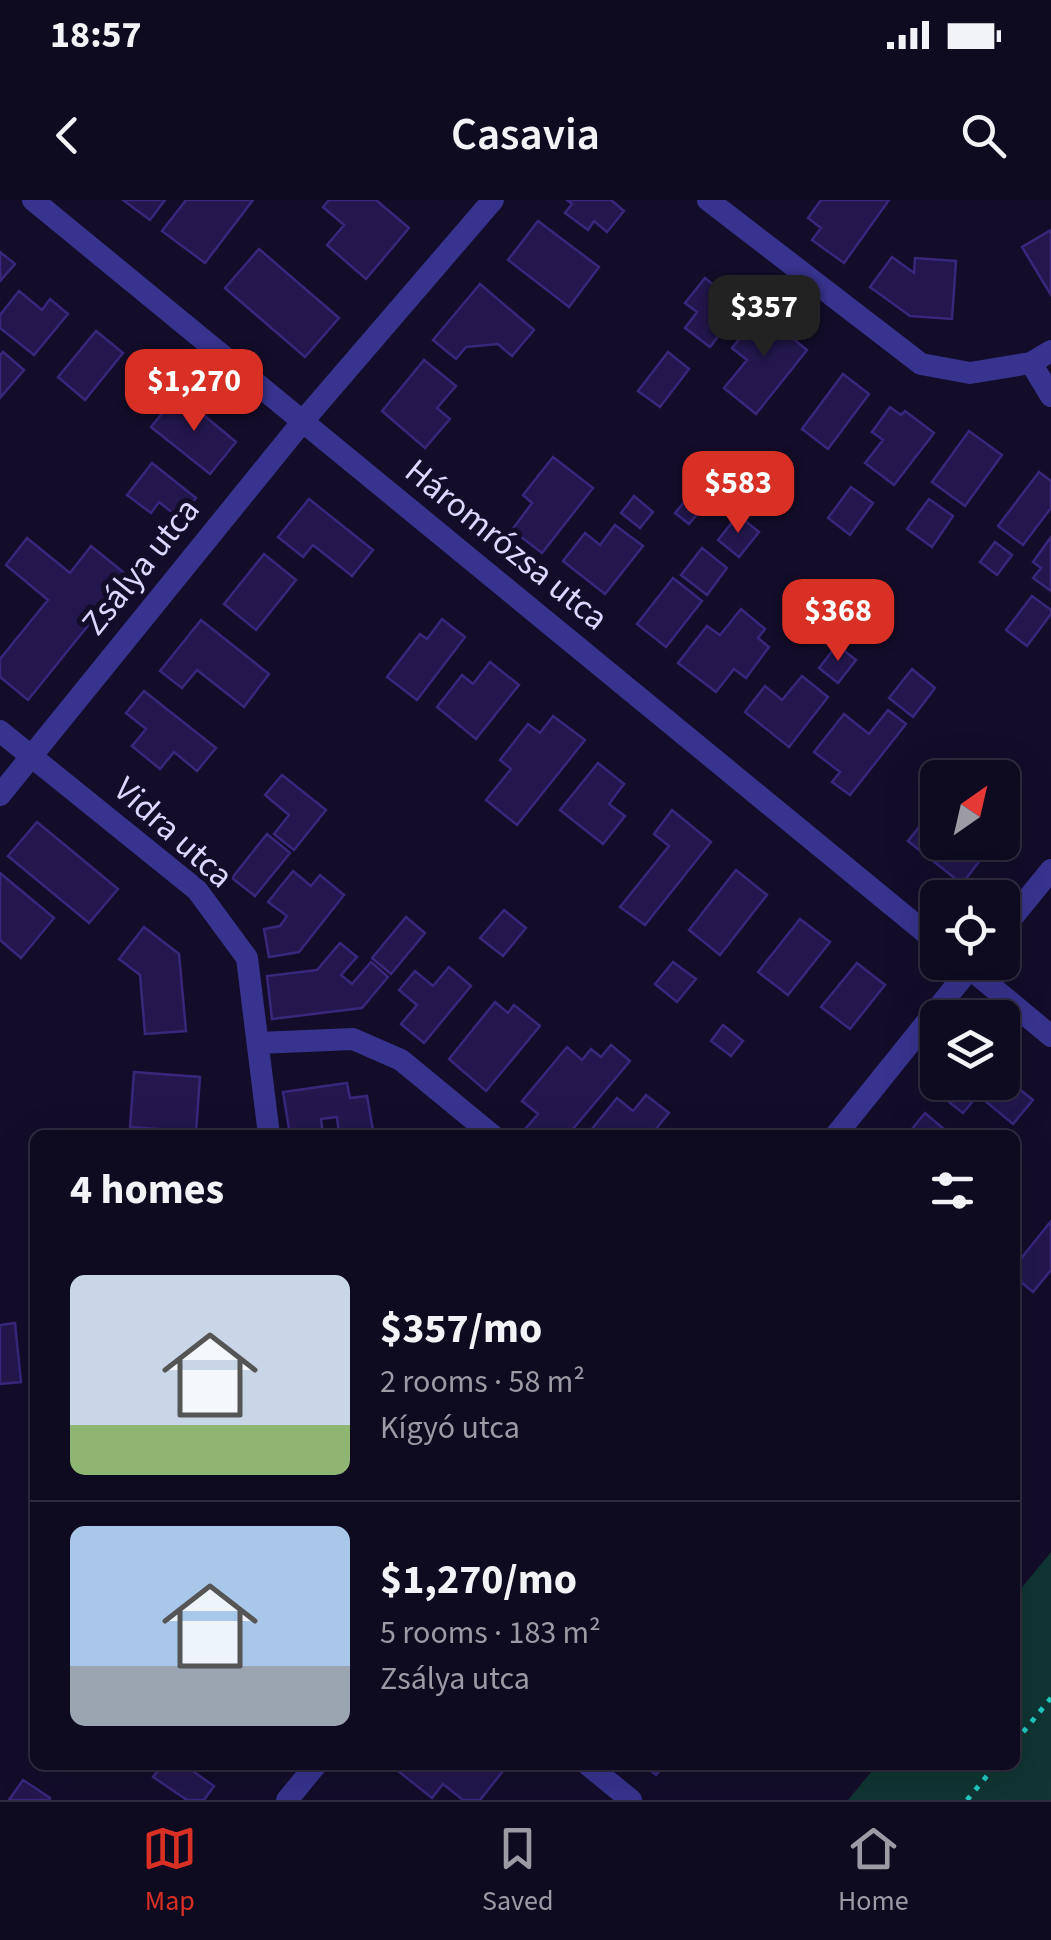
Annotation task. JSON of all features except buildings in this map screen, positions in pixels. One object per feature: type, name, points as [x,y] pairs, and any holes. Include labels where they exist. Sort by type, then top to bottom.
[{"type":"street","name":"Háromrózsa utca","points":[[33,200],[920,928]]},
{"type":"street","name":"Zsálya utca","points":[[0,795],[303,422],[493,200]]},
{"type":"street","points":[[708,200],[921,364],[970,373],[1041,357],[1051,396]]},
{"type":"street","name":"Vidra utca","points":[[0,731],[198,890],[247,958],[268,1130]]},
{"type":"street","points":[[1020,908],[1051,870]]},
{"type":"street","points":[[840,1130],[957,980]]},
{"type":"street","points":[[986,980],[1051,1036]]},
{"type":"street","points":[[258,1043],[352,1038],[401,1060],[486,1130]]},
{"type":"street","points":[[287,1800],[312,1770]]},
{"type":"street","points":[[594,1770],[631,1800]]},
{"type":"path","points":[[1020,1736],[1051,1698]]},
{"type":"path","points":[[967,1800],[992,1770]]},
{"type":"green space","points":[[1051,1552],[1051,1800],[848,1800],[873,1770],[1020,1770],[1020,1590]]}]
